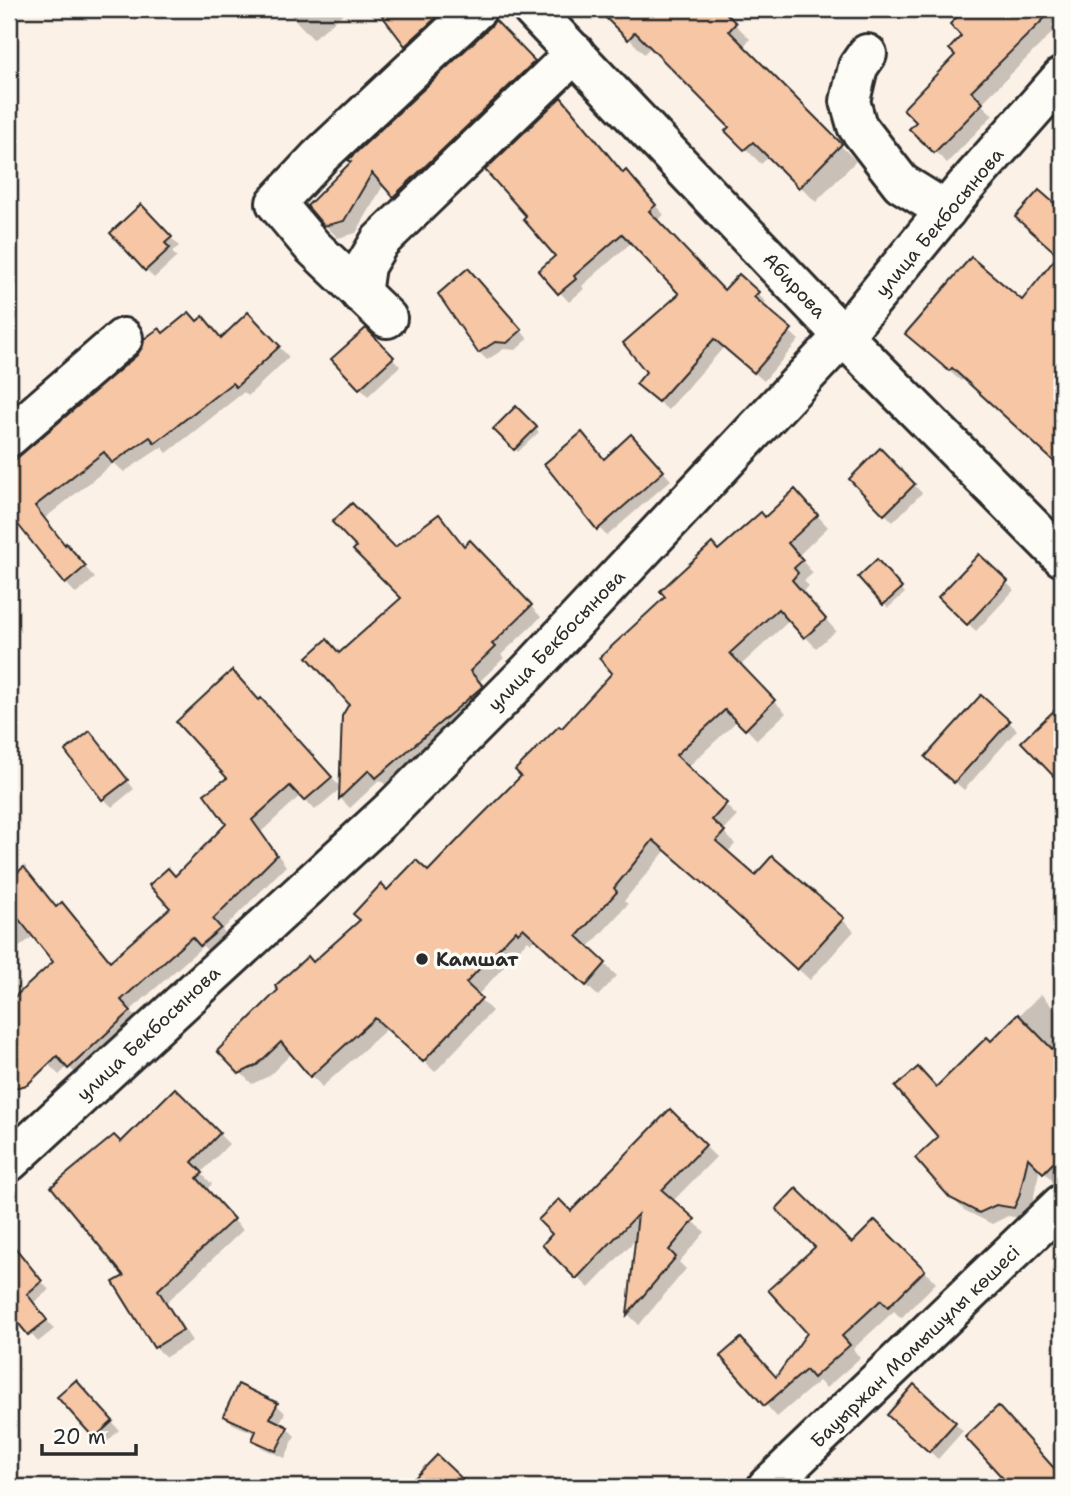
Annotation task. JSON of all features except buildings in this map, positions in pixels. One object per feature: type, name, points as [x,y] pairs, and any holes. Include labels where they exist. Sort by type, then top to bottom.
[{"type":"street","points":[[477,9],[318,157],[276,203],[312,246],[374,306],[365,267],[380,241],[575,53]]},
{"type":"street","name":"Абирова","points":[[532,9],[844,336],[1062,557]]},
{"type":"street","points":[[867,54],[858,66],[850,101],[857,126],[901,183],[946,211]]},
{"type":"street","name":"улица Бекбосынова","points":[[9,1162],[392,809],[527,673],[779,402],[844,336],[946,211],[1062,77]]},
{"type":"street","points":[[9,437],[124,338]]},
{"type":"street","name":"Бауыржан Момышұлы көшесі","points":[[767,1487],[1062,1204]]},
{"type":"place","name":"Камшат","points":[[422,959]]}]
